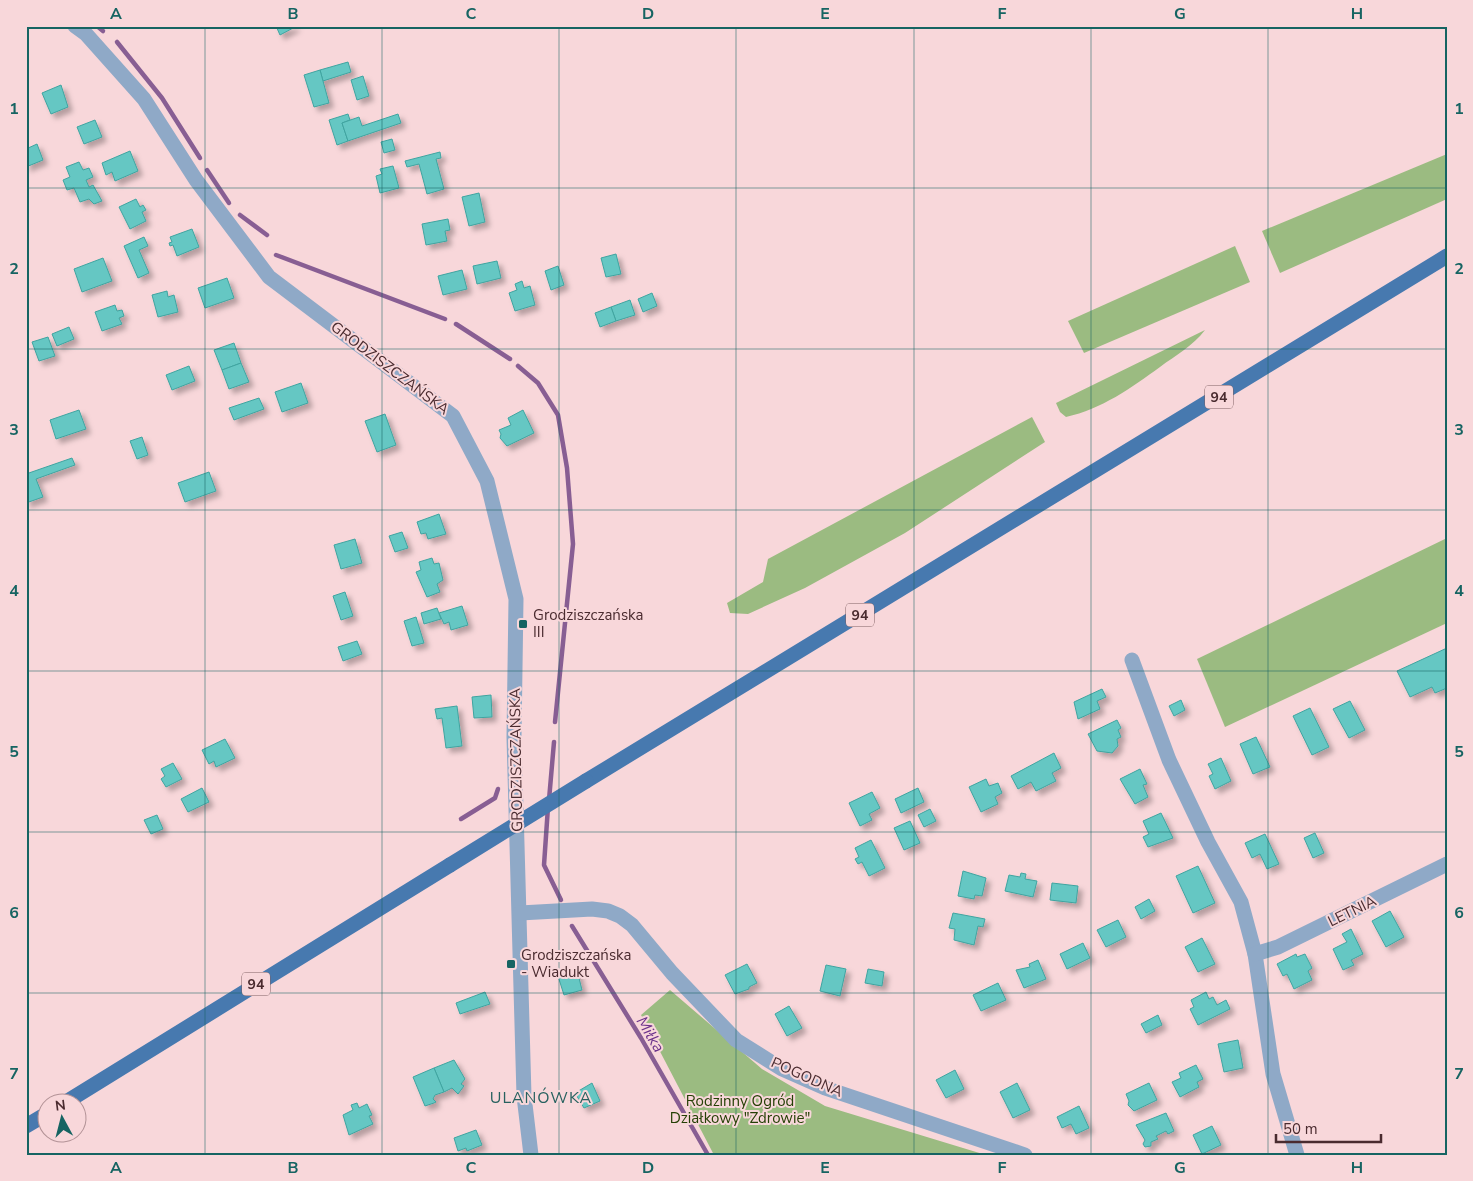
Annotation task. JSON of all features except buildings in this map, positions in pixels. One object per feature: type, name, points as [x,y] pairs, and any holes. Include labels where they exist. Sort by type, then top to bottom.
[{"type":"main road","name":"94","points":[[79,1094],[586,781],[1447,256]]},
{"type":"main road","points":[[26,1126],[38,1119]]},
{"type":"street","name":"GRODZISZCZAŃSKA","points":[[75,26],[86,34],[144,99],[196,180],[269,277],[453,416],[487,481],[516,599],[514,738],[524,1096],[531,1155]]},
{"type":"street","points":[[1132,660],[1169,760],[1208,842],[1241,902],[1255,954],[1274,1074],[1297,1155]]},
{"type":"street","name":"LETNIA","points":[[1255,954],[1278,948],[1447,864]]},
{"type":"street","name":"POGODNA","points":[[520,913],[592,909],[608,911],[620,916],[632,925],[672,973],[736,1040],[782,1069],[825,1088],[1025,1155]]},
{"type":"green space","points":[[1447,154],[1447,199],[1280,273],[1262,231]]},
{"type":"green space","points":[[1235,246],[1250,282],[1084,353],[1068,321]]},
{"type":"green space","points":[[1205,330],[1184,350],[1116,397],[1092,409],[1066,417],[1060,412],[1056,403]]},
{"type":"green space","points":[[1032,417],[1045,442],[905,533],[805,588],[748,614],[730,613],[727,603],[763,582],[768,559]]},
{"type":"green space","points":[[1447,538],[1447,623],[1225,727],[1197,659]]},
{"type":"green space","name":"Rodzinny Ogród Działkowy \"Zdrowie\"","points":[[670,990],[762,1069],[825,1106],[986,1155],[714,1155],[641,1015]]},
{"type":"waterway","points":[[97,26],[103,31]]},
{"type":"waterway","points":[[117,42],[162,98],[200,158]]},
{"type":"waterway","points":[[207,170],[229,203]]},
{"type":"waterway","points":[[240,215],[267,235]]},
{"type":"waterway","points":[[276,255],[445,319]]},
{"type":"waterway","points":[[456,324],[510,359]]},
{"type":"waterway","points":[[518,366],[538,383],[558,415],[567,468],[573,544],[555,722]]},
{"type":"waterway","points":[[549,800],[554,742]]},
{"type":"waterway","points":[[461,819],[495,798],[498,789]]},
{"type":"waterway","points":[[548,807],[544,865],[561,900]]},
{"type":"waterway","name":"Miłka","points":[[572,926],[641,1038],[708,1155]]},
{"type":"place","name":"Grodziszczańska III","points":[[523,624]]},
{"type":"place","name":"Grodziszczańska - Wiadukt","points":[[511,964]]},
{"type":"district","name":"ULANÓWKA","points":[[541,1097]]}]
